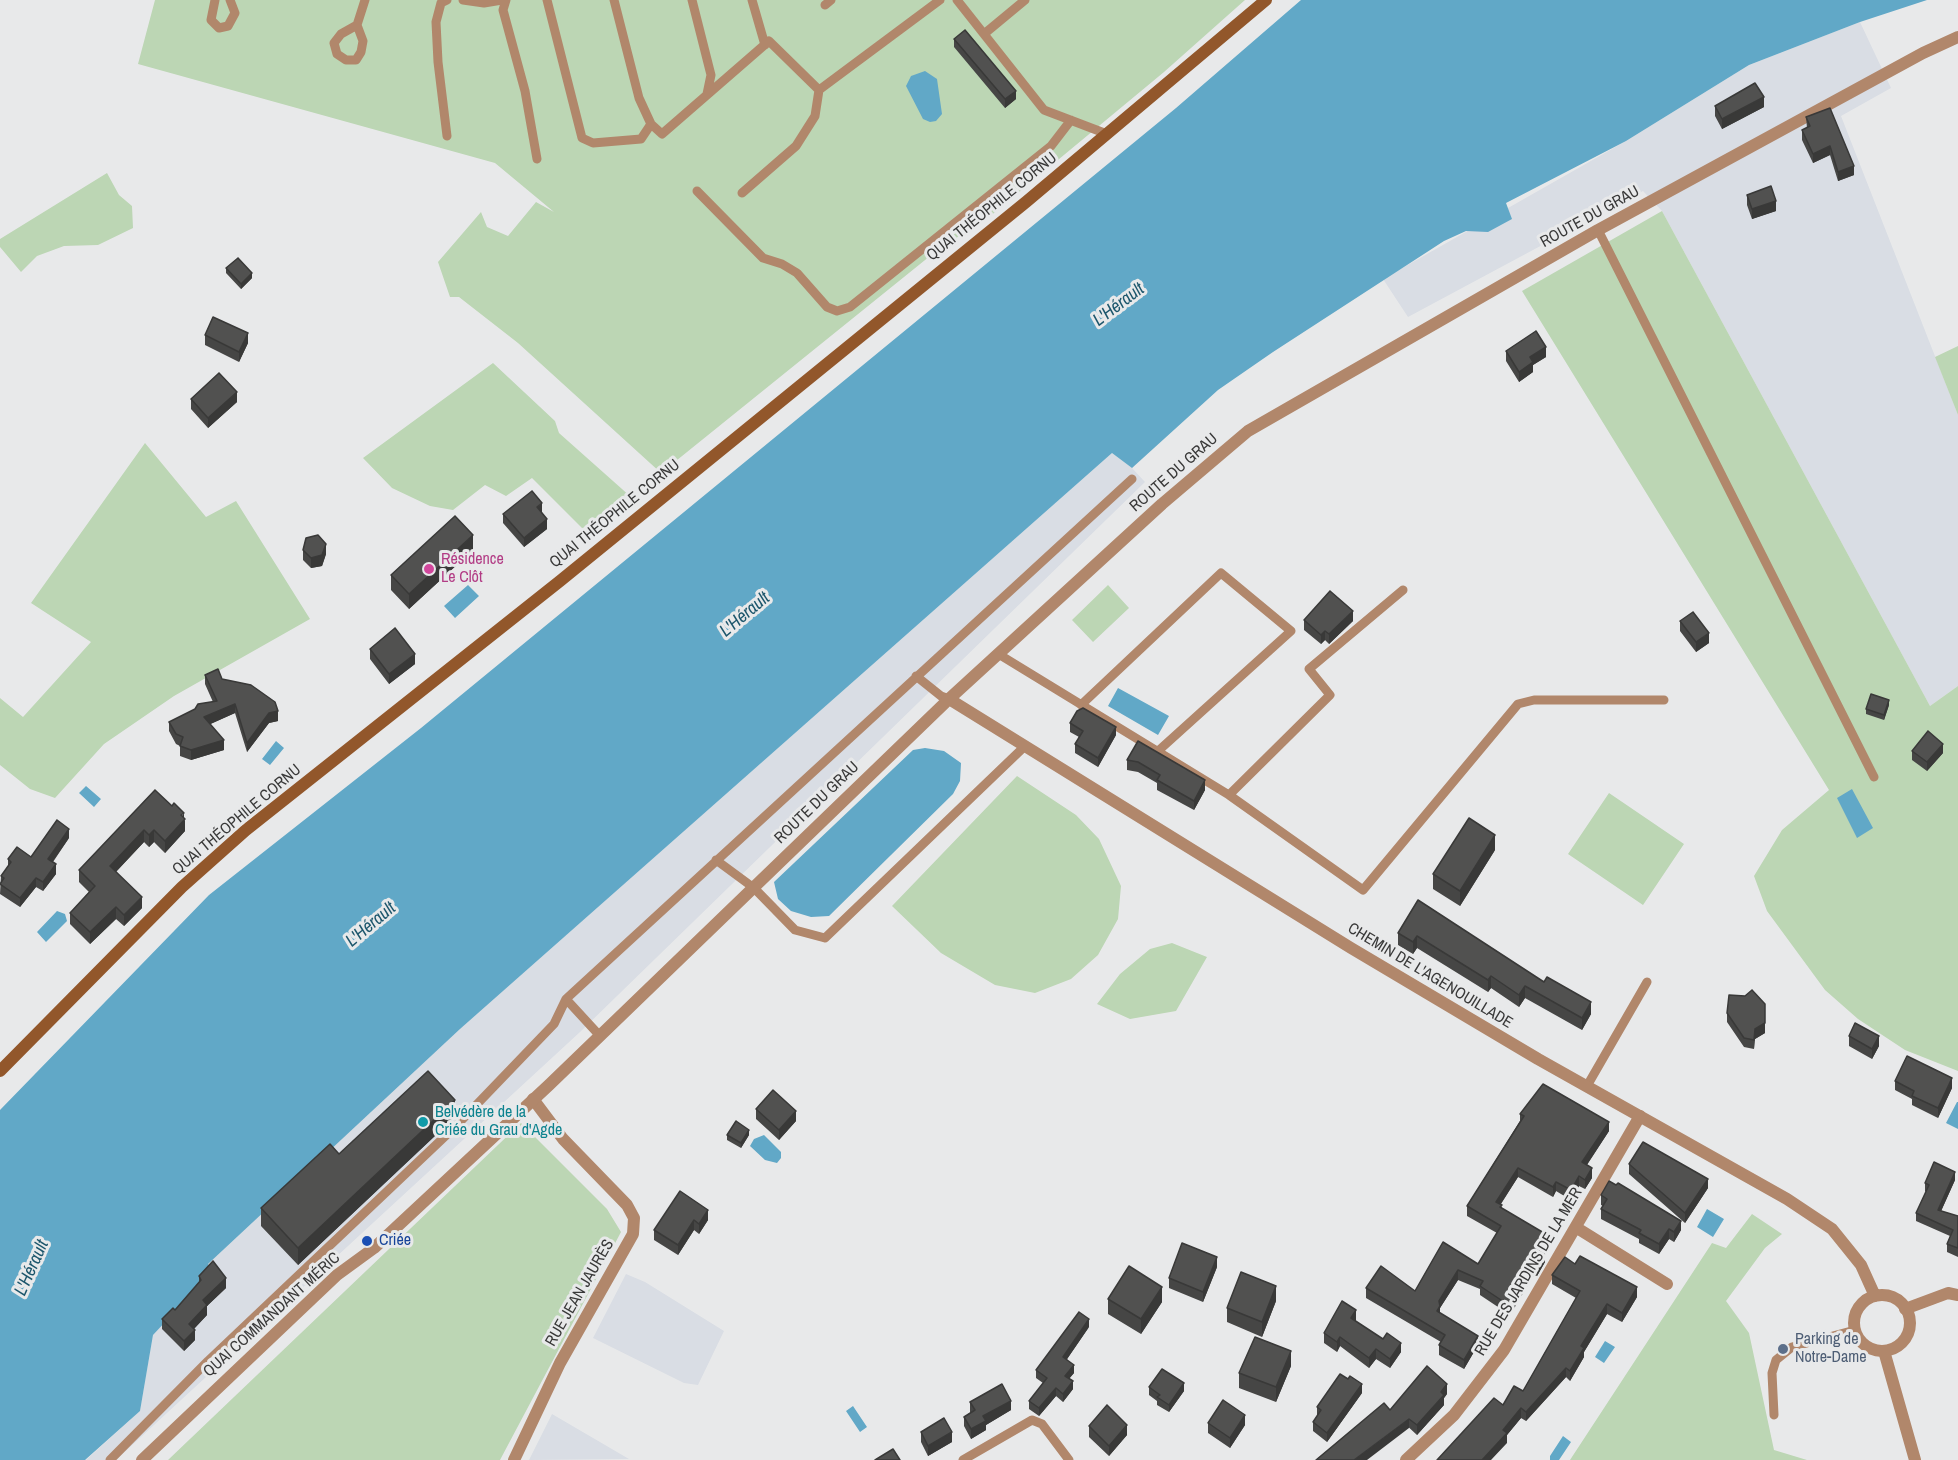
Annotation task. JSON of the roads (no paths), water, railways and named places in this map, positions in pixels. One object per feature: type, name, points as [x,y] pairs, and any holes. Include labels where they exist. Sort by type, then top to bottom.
[{"type":"main road","name":"QUAI THÉOPHILE CORNU","points":[[0,1071],[183,887],[246,830],[560,581],[1107,134],[1266,0]]},
{"type":"street","name":"ROUTE DU GRAU","points":[[534,1099],[949,699],[1000,655],[1162,504],[1248,431],[1598,230],[1923,53],[1958,37]]},
{"type":"street","name":"CHEMIN DE L'AGENOUILLADE","points":[[949,699],[1351,948],[1587,1086],[1787,1199],[1832,1228],[1861,1265],[1875,1296]]},
{"type":"street","name":"RUE JEAN JAURÈS","points":[[514,1460],[560,1363],[633,1234],[634,1218],[627,1205],[563,1139],[534,1099]]},
{"type":"street","name":"QUAI COMMANDANT MÉRIC","points":[[142,1460],[337,1275],[374,1248],[534,1099]]},
{"type":"street","name":"RUE DES JARDINS DE LA MER","points":[[1406,1460],[1454,1414],[1494,1365],[1577,1228],[1640,1116]]},
{"type":"street","points":[[1577,1228],[1667,1284]]},
{"type":"street","points":[[1905,1309],[1948,1293],[1958,1295]]},
{"type":"street","points":[[1875,1296],[1895,1298],[1905,1309],[1909,1316],[1908,1331],[1897,1346],[1884,1351],[1865,1345],[1855,1330],[1855,1316],[1859,1307],[1875,1296]]},
{"type":"street","points":[[1884,1351],[1915,1460]]},
{"type":"lane","points":[[215,0],[211,20],[219,28],[228,26],[235,13],[230,0]]},
{"type":"lane","points":[[357,25],[364,0]]},
{"type":"lane","points":[[447,0],[441,3],[436,22],[438,62],[447,136]]},
{"type":"lane","points":[[463,0],[484,3],[504,0],[503,10],[525,91],[537,159]]},
{"type":"lane","points":[[547,0],[582,138],[593,142],[641,139],[651,124]]},
{"type":"lane","points":[[614,0],[636,88],[651,124],[662,134],[769,41],[819,90]]},
{"type":"lane","points":[[692,0],[711,75],[707,94]]},
{"type":"lane","points":[[752,0],[765,45]]},
{"type":"lane","points":[[742,193],[802,138],[815,116],[819,90],[940,0]]},
{"type":"lane","points":[[957,0],[1044,110],[1107,134]]},
{"type":"lane","points":[[984,34],[1025,0]]},
{"type":"lane","points":[[697,191],[763,258],[782,264],[797,273],[827,307],[837,311],[850,307],[1051,146],[1071,120]]},
{"type":"lane","points":[[1598,230],[1874,777]]},
{"type":"lane","points":[[110,1460],[208,1361],[457,1125],[554,1024],[566,999],[1132,479]]},
{"type":"lane","points":[[1081,705],[1221,573],[1291,631],[1157,752]]},
{"type":"lane","points":[[1229,795],[1330,695],[1309,669],[1403,590]]},
{"type":"lane","points":[[1000,655],[1229,795],[1363,890],[1518,704],[1534,700],[1664,700]]},
{"type":"lane","points":[[916,676],[941,696],[949,699]]},
{"type":"lane","points":[[716,860],[754,888],[795,930],[825,938],[1024,747]]},
{"type":"lane","points":[[1587,1086],[1647,982]]},
{"type":"lane","points":[[566,999],[600,1036]]},
{"type":"lane","points":[[1774,1415],[1772,1372],[1776,1360],[1792,1347],[1855,1330]]},
{"type":"lane","points":[[963,1460],[1032,1420],[1042,1424],[1069,1460]]},
{"type":"water","name":"L'Hérault","points":[[1301,0],[1927,0],[1860,22],[1749,65],[1626,141],[1506,203],[1512,219],[1488,232],[1466,231],[1444,241],[1273,352],[1218,390],[1132,468],[1112,453],[460,1029],[208,1264],[213,1271],[153,1335],[140,1411],[85,1460],[0,1460],[0,1110],[209,895],[421,728],[1176,108]]},
{"type":"water","points":[[925,71],[937,79],[942,114],[936,121],[930,122],[923,119],[906,86],[911,76]]},
{"type":"water","points":[[468,585],[479,596],[455,618],[444,606]]},
{"type":"water","points":[[1118,688],[1169,716],[1158,735],[1108,706]]},
{"type":"water","points":[[276,741],[284,748],[270,765],[262,759]]},
{"type":"water","points":[[925,748],[944,751],[961,763],[960,781],[953,794],[829,916],[811,917],[791,911],[778,899],[774,882],[913,750]]},
{"type":"water","points":[[86,786],[101,799],[94,807],[79,793]]},
{"type":"water","points":[[1852,789],[1873,828],[1857,838],[1837,798]]},
{"type":"water","points":[[57,911],[65,914],[67,921],[46,942],[37,932]]},
{"type":"water","points":[[1958,1102],[1958,1129],[1946,1123]]},
{"type":"water","points":[[764,1135],[781,1152],[781,1158],[777,1163],[765,1160],[750,1146],[754,1139]]},
{"type":"water","points":[[1707,1209],[1724,1219],[1713,1237],[1697,1227]]},
{"type":"water","points":[[1605,1341],[1615,1347],[1604,1363],[1595,1357]]},
{"type":"water","points":[[853,1406],[867,1427],[860,1432],[846,1411]]},
{"type":"water","points":[[1563,1436],[1571,1442],[1559,1460],[1550,1460],[1550,1456]]},
{"type":"place","name":"Résidence Le Clôt","points":[[429,569]]},
{"type":"place","name":"Belvédère de la Criée du Grau d'Agde","points":[[423,1122]]},
{"type":"place","name":"Criée","points":[[367,1241]]},
{"type":"place","name":"Parking de Notre-Dame","points":[[1783,1349]]}]
